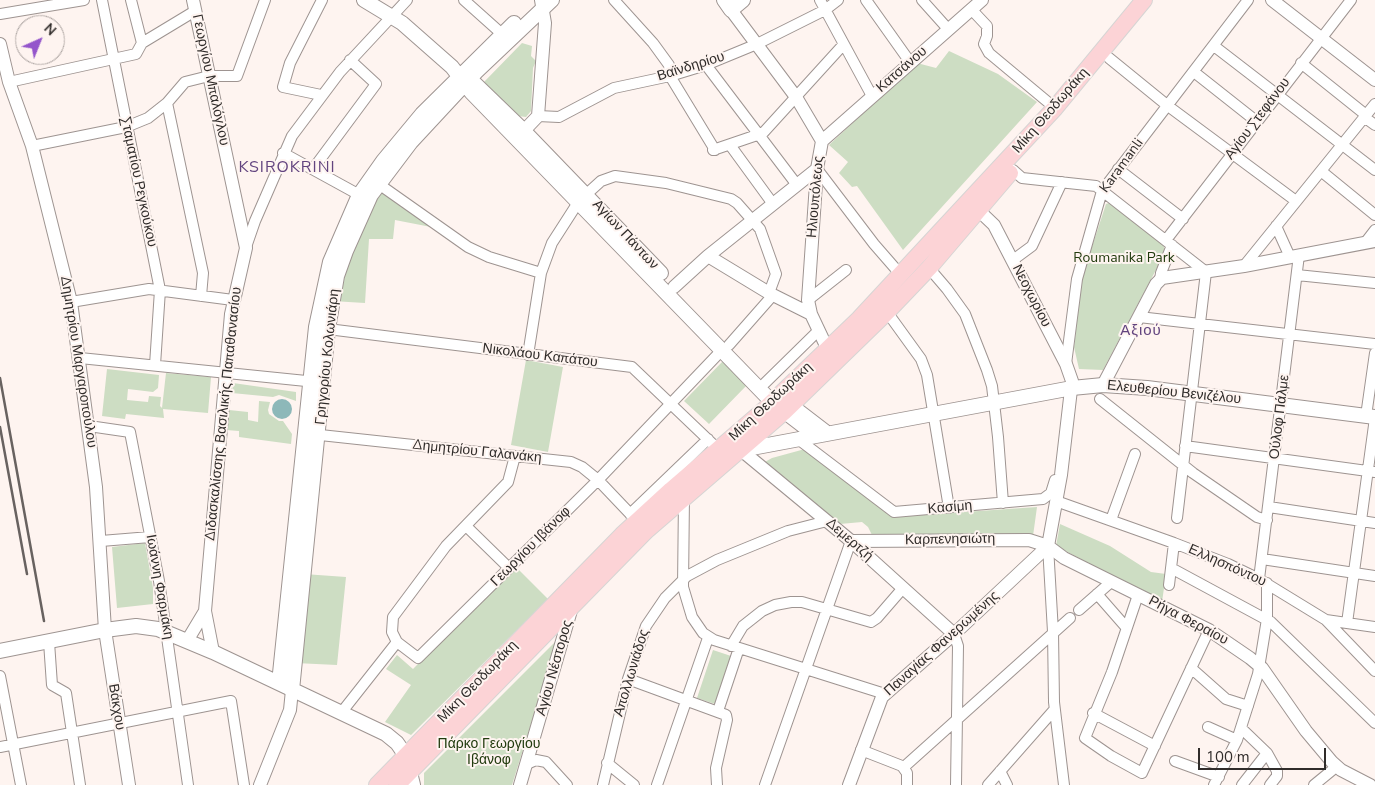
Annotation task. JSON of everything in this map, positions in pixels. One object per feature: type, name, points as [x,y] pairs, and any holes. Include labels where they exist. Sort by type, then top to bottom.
[{"type":"highway","name":"Μίκη Θεοδωράκη","points":[[396,785],[634,518],[714,445],[782,404],[887,312],[929,268],[974,206],[1144,0]]},
{"type":"highway","name":"Μίκη Θεοδωράκη","points":[[377,785],[410,770],[646,531],[684,496],[741,450],[828,350],[901,275],[1014,170],[1157,0]]},
{"type":"main road","name":"Αγίων Πάντων","points":[[364,0],[392,16],[414,32],[462,76],[782,404]]},
{"type":"main road","points":[[727,5],[742,0]]},
{"type":"main road","name":"Γρηγορίου Κολωνιάρη","points":[[317,382],[316,327],[330,262],[364,198],[375,181],[411,142],[462,76],[502,34],[544,2]]},
{"type":"main road","name":"Γρηγορίου Κολωνιάρη","points":[[462,76],[544,2]]},
{"type":"main road","name":"Γρηγορίου Κολωνιάρη","points":[[292,690],[317,382],[338,276],[364,198]]},
{"type":"main road","name":"Αγίων Πάντων","points":[[583,198],[674,287],[726,347],[766,383],[782,404]]},
{"type":"main road","name":"Ελευθερίου Βενιζέλου","points":[[741,450],[1072,388],[1102,392],[1191,393],[1372,417]]},
{"type":"main road","points":[[782,404],[821,434]]},
{"type":"main road","name":"Γρηγορίου Κολωνιάρη","points":[[279,683],[312,434]]},
{"type":"main road","points":[[0,651],[105,630],[143,626],[167,632],[386,734],[397,742],[410,770]]},
{"type":"street","points":[[0,14],[84,0]]},
{"type":"street","name":"Σταματίου Ρεγκούκου","points":[[102,0],[160,290],[154,365]]},
{"type":"street","points":[[131,0],[142,43]]},
{"type":"street","points":[[32,146],[126,127],[147,119],[167,102],[183,83],[209,76],[237,76],[264,0]]},
{"type":"street","points":[[321,95],[283,87],[290,63],[322,0]]},
{"type":"street","name":"Διδασκαλίσσης Βασιλικής Παπαθανασίου","points":[[212,652],[205,612],[225,372],[233,300],[246,248],[283,152],[295,131],[350,60],[407,0]]},
{"type":"street","points":[[464,0],[502,34]]},
{"type":"street","points":[[614,0],[653,43],[669,65],[670,76],[714,150],[759,135],[843,45]]},
{"type":"street","name":"Βαϊνδηρίου","points":[[538,116],[559,117],[614,88],[670,76],[706,65],[757,44],[822,5],[838,0]]},
{"type":"street","points":[[866,0],[910,62]]},
{"type":"street","points":[[922,0],[948,30]]},
{"type":"street","name":"Κατσάνου","points":[[822,141],[982,0]]},
{"type":"street","name":"Karamanli","points":[[1066,364],[1077,279],[1102,189],[1248,0]]},
{"type":"street","points":[[1272,0],[1375,80]]},
{"type":"street","name":"Αγίου Στεφάνου","points":[[1160,280],[1169,243],[1183,219],[1256,121],[1351,0]]},
{"type":"street","points":[[520,134],[538,116],[545,30],[544,2]]},
{"type":"street","points":[[8,82],[136,54],[142,43],[195,3]]},
{"type":"street","name":"Γεωργίου Μπαλόγλου","points":[[195,3],[246,248]]},
{"type":"street","name":"Ηλιουπόλεως","points":[[727,5],[796,97],[822,141],[817,169],[808,300],[811,314],[828,350]]},
{"type":"street","points":[[822,5],[872,96]]},
{"type":"street","points":[[971,9],[987,26],[987,36],[984,44],[988,53],[1056,108]]},
{"type":"street","name":"Δημητρίου Μαργαροπούλου","points":[[0,44],[8,82],[32,146],[71,302],[89,426],[101,541],[105,630]]},
{"type":"street","points":[[1214,46],[1375,170]]},
{"type":"street","points":[[1109,58],[1168,106],[1296,201]]},
{"type":"street","points":[[313,169],[376,84],[350,60]]},
{"type":"street","points":[[1301,63],[1375,125]]},
{"type":"street","points":[[706,65],[797,185]]},
{"type":"street","points":[[1194,72],[1256,121]]},
{"type":"street","points":[[167,102],[204,275],[201,296]]},
{"type":"street","points":[[1244,266],[1375,104]]},
{"type":"street","points":[[730,145],[773,204]]},
{"type":"street","points":[[283,152],[364,198]]},
{"type":"street","points":[[674,287],[708,256],[817,169],[874,244],[901,275]]},
{"type":"street","points":[[1118,169],[1183,219]]},
{"type":"street","points":[[1014,170],[1022,178],[1096,186],[1102,189],[1206,272]]},
{"type":"street","points":[[1321,171],[1375,215]]},
{"type":"street","points":[[528,355],[541,273],[552,243],[583,198],[604,179],[623,177],[666,183],[731,199],[754,219],[760,229],[776,272],[771,294]]},
{"type":"street","points":[[375,181],[468,247],[489,257],[541,273]]},
{"type":"street","points":[[1013,260],[1032,246],[1062,182]]},
{"type":"street","name":"Νεοχωρίου","points":[[974,206],[994,225],[1013,260],[1066,364],[1072,378],[1072,388]]},
{"type":"street","points":[[1276,226],[1294,256]]},
{"type":"street","points":[[1267,520],[1257,517],[1183,466],[1102,392],[1139,317],[1160,280],[1370,242],[1375,230]]},
{"type":"street","points":[[708,256],[771,294],[811,314]]},
{"type":"street","name":"Ούλοφ Πάλμε","points":[[1217,781],[1237,740],[1248,706],[1260,666],[1267,619],[1262,559],[1296,275],[1294,256]]},
{"type":"street","points":[[929,268],[948,289],[971,326],[987,370],[994,402],[1004,503]]},
{"type":"street","points":[[808,300],[846,270]]},
{"type":"street","points":[[1177,518],[1206,272]]},
{"type":"street","points":[[1296,275],[1375,283]]},
{"type":"street","points":[[71,302],[146,289],[233,300]]},
{"type":"street","name":"Γεωργίου Ιβάνοφ","points":[[397,642],[418,658],[598,480],[726,347],[771,294]]},
{"type":"street","points":[[887,312],[921,358],[934,413],[949,508]]},
{"type":"street","points":[[1139,317],[1375,344]]},
{"type":"street","name":"Νικολάου Καπάτου","points":[[328,328],[632,367],[714,445]]},
{"type":"street","points":[[766,383],[818,331]]},
{"type":"street","points":[[1347,623],[1361,520],[1371,472],[1375,353]]},
{"type":"street","points":[[80,358],[317,382]]},
{"type":"street","points":[[1064,785],[1054,710],[1053,632],[1048,546],[1072,388]]},
{"type":"street","name":"Κασίμη","points":[[798,439],[894,512],[1043,499],[1051,493],[1063,428],[1068,423]]},
{"type":"street","name":"Ιωάννη Φαρμάκη","points":[[89,426],[130,432],[167,632],[188,785]]},
{"type":"street","name":"Δημητρίου Γαλανάκη","points":[[312,434],[571,462],[582,467],[598,480],[634,518]]},
{"type":"street","points":[[1185,446],[1371,472]]},
{"type":"street","name":"Δεμερτζή","points":[[741,450],[828,521],[954,634]]},
{"type":"street","points":[[1110,520],[1135,454]]},
{"type":"street","points":[[341,713],[397,642],[392,632],[393,616],[446,546],[508,482],[515,456]]},
{"type":"street","points":[[684,496],[684,594],[692,616],[708,638],[885,694]]},
{"type":"street","name":"Ελλησπόντου","points":[[1056,501],[1231,565],[1263,581],[1326,620],[1375,672]]},
{"type":"street","points":[[1269,507],[1375,523]]},
{"type":"street","name":"Απολλωνιάδος","points":[[603,785],[628,679],[650,618],[665,598],[683,578],[717,560],[753,544],[828,521]]},
{"type":"street","points":[[466,526],[509,568]]},
{"type":"street","points":[[101,541],[150,537]]},
{"type":"street","name":"Καρπενησιώτη","points":[[851,541],[1030,540],[1048,546]]},
{"type":"street","points":[[765,785],[851,541]]},
{"type":"street","points":[[1169,585],[1174,543]]},
{"type":"street","name":"Ρήγα Φεραίου","points":[[1048,546],[1057,554],[1209,630],[1260,666],[1306,732],[1336,766],[1372,784]]},
{"type":"street","name":"Παναγίας Φανερωμένης","points":[[849,785],[880,701],[885,694],[954,634],[1048,546]]},
{"type":"street","points":[[1262,559],[1375,576]]},
{"type":"street","points":[[1171,568],[1267,619],[1375,723]]},
{"type":"street","name":"Αγίου Νέστορος","points":[[520,785],[579,579]]},
{"type":"street","points":[[1079,610],[1111,582]]},
{"type":"street","points":[[718,711],[735,647],[743,626],[762,611],[775,605],[797,602],[868,622],[873,621],[903,588]]},
{"type":"street","points":[[1097,594],[1126,626]]},
{"type":"street","points":[[1138,595],[1113,667],[1093,713],[1085,738],[1111,756],[1142,773],[1209,630]]},
{"type":"street","name":"Διδασκαλίσσης Βασιλικής Παπαθανασίου","points":[[187,641],[205,612]]},
{"type":"street","points":[[904,768],[1070,618]]},
{"type":"street","points":[[1326,620],[1375,627]]},
{"type":"street","name":"Βάκχου","points":[[105,630],[129,785]]},
{"type":"street","points":[[954,634],[958,646],[956,785]]},
{"type":"street","points":[[656,785],[708,638]]},
{"type":"street","points":[[49,642],[52,685],[66,693],[80,785]]},
{"type":"street","points":[[1191,668],[1226,699],[1248,706]]},
{"type":"street","points":[[0,676],[21,785]]},
{"type":"street","points":[[628,679],[726,715],[728,718],[719,754],[717,785]]},
{"type":"street","name":"Γρηγορίου Κολωνιάρη","points":[[260,785],[290,710],[292,690]]},
{"type":"street","points":[[0,747],[231,701],[244,785]]},
{"type":"street","points":[[988,785],[1054,710]]},
{"type":"street","points":[[1093,713],[1155,746]]},
{"type":"street","points":[[1208,727],[1237,740]]},
{"type":"street","points":[[1241,728],[1267,753],[1277,774],[1270,785]]},
{"type":"street","points":[[861,750],[904,768],[907,773],[907,785]]},
{"type":"street","points":[[1242,785],[1267,753]]},
{"type":"street","points":[[526,764],[536,760],[546,762],[567,785]]},
{"type":"street","points":[[1175,761],[1217,781]]},
{"type":"street","points":[[607,763],[634,785]]},
{"type":"street","points":[[1314,785],[1336,766]]},
{"type":"street","points":[[1000,771],[1007,785]]},
{"type":"green space","points":[[522,43],[532,46],[531,56],[536,61],[533,68],[531,111],[526,117],[518,116],[484,82]]},
{"type":"green space","points":[[949,51],[998,74],[1037,102],[903,250],[857,186],[852,187],[839,173],[848,162],[829,145],[917,63],[936,68]]},
{"type":"green space","points":[[379,183],[434,223],[431,227],[395,220],[393,239],[369,239],[365,303],[332,301]]},
{"type":"green space","name":"Roumanika Park","points":[[1109,203],[1162,243],[1166,251],[1103,370],[1079,369],[1074,347],[1082,277],[1106,204]]},
{"type":"green space","points":[[526,360],[563,367],[548,452],[511,445]]},
{"type":"green space","points":[[723,361],[747,385],[709,424],[684,401]]},
{"type":"green space","points":[[107,369],[159,375],[158,388],[153,392],[128,389],[127,400],[148,402],[149,396],[161,397],[160,406],[162,408],[166,373],[211,377],[208,413],[163,409],[164,418],[126,414],[125,419],[102,416]]},
{"type":"green space","points":[[233,383],[296,392],[296,401],[279,395],[273,397],[232,393]]},
{"type":"green space","points":[[259,401],[270,402],[269,414],[279,421],[283,421],[292,434],[291,444],[239,437],[239,431],[226,430],[229,410],[248,412],[248,420],[258,422]]},
{"type":"green space","points":[[805,449],[892,517],[1037,507],[1033,536],[872,535],[868,527],[862,522],[840,524],[763,463],[772,458]]},
{"type":"green space","points":[[1060,524],[1110,546],[1151,572],[1166,574],[1162,602],[1056,546]]},
{"type":"green space","points":[[145,543],[153,588],[153,604],[117,608],[112,547]]},
{"type":"green space","points":[[515,566],[548,599],[411,735],[385,722],[411,685],[386,669],[397,655],[413,669]]},
{"type":"green space","points":[[304,574],[346,577],[337,665],[295,663]]},
{"type":"green space","name":"Πάρκο Γεωργίου Ιβάνοφ","points":[[557,640],[512,785],[424,785],[424,773]]},
{"type":"green space","points":[[713,650],[731,656],[715,704],[697,698]]},
{"type":"water","points":[[282,399],[289,402],[292,409],[289,416],[282,419],[275,416],[272,409],[275,402]]},
{"type":"railway","points":[[0,378],[44,621]]},
{"type":"railway","points":[[0,427],[27,574]]},
{"type":"district","name":"KSIROKRINI","points":[[287,168]]},
{"type":"district","name":"Αξιού","points":[[1141,331]]}]
